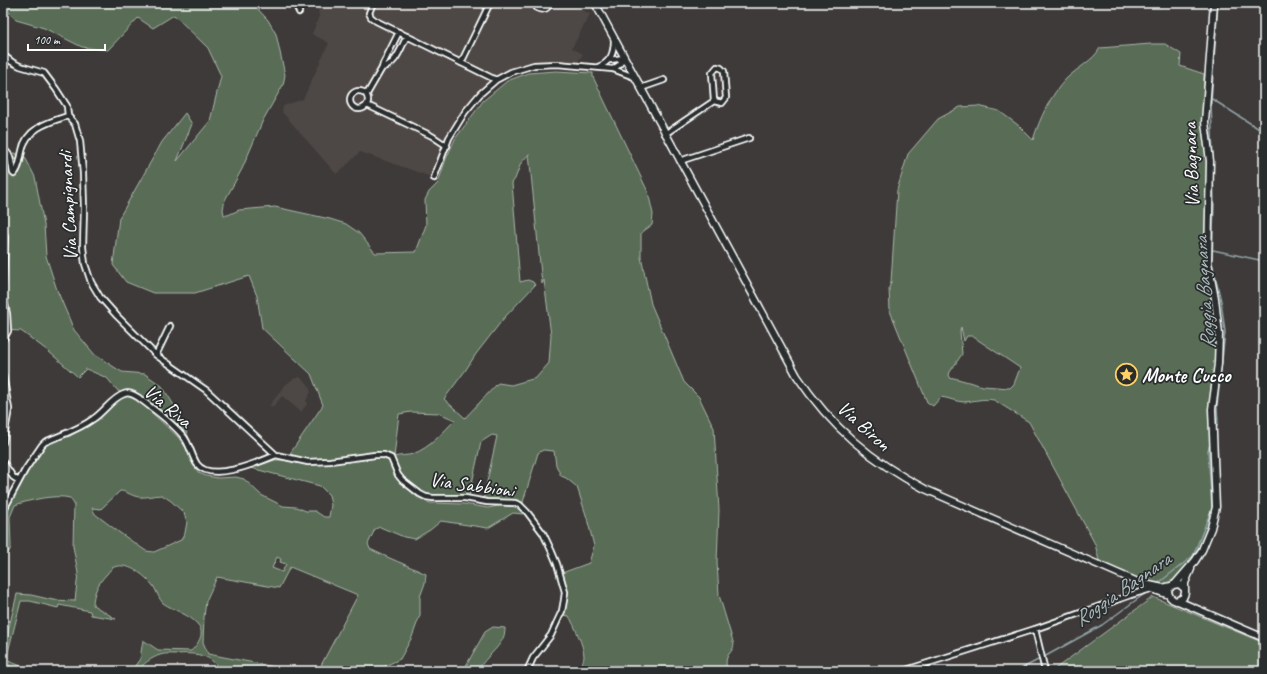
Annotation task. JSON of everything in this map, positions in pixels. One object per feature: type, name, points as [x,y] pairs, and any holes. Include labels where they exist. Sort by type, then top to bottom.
[{"type":"street","points":[[295,3],[299,12]]},
{"type":"street","points":[[373,3],[369,11],[371,17],[496,80]]},
{"type":"street","points":[[461,62],[490,3]]},
{"type":"street","points":[[534,3],[537,8],[542,10],[547,8],[550,3]]},
{"type":"street","name":"Via Biron","points":[[595,3],[797,376],[834,423],[854,443],[902,478],[1151,589],[1169,595]]},
{"type":"street","name":"Via Bagnara","points":[[1173,585],[1194,561],[1206,543],[1216,507],[1212,409],[1218,364],[1219,334],[1215,299],[1208,262],[1210,161],[1205,122],[1214,3]]},
{"type":"street","points":[[367,94],[382,68],[399,32]]},
{"type":"street","points":[[382,68],[390,66],[394,62],[407,36]]},
{"type":"street","points":[[610,60],[614,48],[614,38]]},
{"type":"street","name":"Via Campignardi","points":[[3,55],[20,66],[44,73],[56,88],[67,106],[68,116],[75,124],[80,141],[83,173],[83,247],[85,264],[91,282],[100,297],[156,355],[206,390],[276,455]]},
{"type":"street","points":[[598,67],[610,60],[624,58]]},
{"type":"street","points":[[613,69],[619,65],[624,58]]},
{"type":"street","points":[[434,178],[454,128],[465,112],[480,94],[496,80],[511,72],[534,65],[557,64],[613,69],[634,77]]},
{"type":"street","points":[[665,134],[714,101],[722,103],[726,98],[724,71],[717,67],[712,73],[714,101]]},
{"type":"street","points":[[641,88],[664,80]]},
{"type":"street","points":[[362,90],[367,94],[369,100],[367,105],[362,109],[356,109],[351,104],[350,98],[355,91],[362,90]]},
{"type":"street","points":[[367,105],[432,136],[446,146]]},
{"type":"street","points":[[3,150],[7,151],[10,156],[14,174],[18,171],[20,165],[23,145],[31,133],[43,125],[68,116]]},
{"type":"street","points":[[680,162],[749,138]]},
{"type":"street","points":[[3,229],[5,238],[3,283]]},
{"type":"street","points":[[3,295],[7,314],[8,331],[3,340]]},
{"type":"street","points":[[156,355],[170,326]]},
{"type":"street","points":[[3,375],[9,409],[3,442]]},
{"type":"street","name":"Via Riva","points":[[3,511],[19,481],[42,445],[50,440],[73,431],[92,420],[118,397],[125,393],[129,393],[139,398],[172,425],[184,437],[197,463],[202,468],[211,471],[243,468],[276,455]]},
{"type":"street","name":"Via Sabbioni","points":[[276,455],[308,462],[384,455],[391,458],[398,475],[402,480],[426,497],[465,498],[487,502],[516,503],[520,505],[531,517],[547,541],[557,564],[565,592],[563,606],[551,635],[533,658],[527,671]]},
{"type":"street","points":[[3,462],[10,473],[19,481]]},
{"type":"street","name":"Via Bagnara","points":[[1185,591],[1185,583],[1194,561]]},
{"type":"street","points":[[1134,594],[1142,584]]},
{"type":"street","name":"Via Biron","points":[[1142,584],[1163,588],[1173,585]]},
{"type":"street","points":[[1199,609],[1179,584],[1173,585],[1168,590],[1172,599],[1178,600],[1264,638]]},
{"type":"street","points":[[903,671],[1035,629],[1151,589]]},
{"type":"street","points":[[1178,600],[1183,598],[1185,591]]},
{"type":"street","points":[[1035,629],[1046,671]]},
{"type":"shaded area","points":[[317,3],[569,3],[590,14],[572,48],[583,54],[576,65],[544,64],[511,72],[480,94],[454,128],[434,178],[360,152],[336,174],[282,112],[283,106],[303,99],[329,43],[312,34],[319,16]]},
{"type":"shaded area","points":[[300,377],[308,384],[311,392],[306,401],[308,403],[301,412],[282,396],[272,408],[270,405],[284,386],[293,379]]},
{"type":"green space","points":[[3,3],[252,3],[268,20],[276,34],[285,75],[283,85],[263,120],[242,169],[225,200],[223,209],[224,215],[228,215],[239,210],[275,207],[330,219],[346,224],[359,233],[375,253],[416,252],[426,225],[425,200],[429,192],[438,183],[455,139],[483,101],[507,81],[528,73],[556,71],[593,73],[593,77],[648,192],[653,214],[652,225],[641,233],[641,257],[651,304],[684,382],[699,397],[714,428],[719,510],[717,562],[719,595],[734,645],[727,658],[727,671],[581,671],[584,652],[569,616],[563,615],[567,595],[562,573],[589,563],[594,546],[577,487],[561,476],[556,465],[554,451],[543,450],[538,453],[523,502],[524,505],[511,500],[483,500],[497,436],[492,435],[481,442],[469,497],[462,495],[427,495],[413,486],[400,474],[394,457],[386,454],[315,460],[306,460],[289,455],[323,405],[311,374],[262,328],[257,296],[249,276],[195,293],[153,293],[126,282],[113,265],[119,218],[162,142],[185,113],[192,124],[177,161],[210,121],[221,76],[208,48],[174,15],[153,28],[138,18],[108,50],[82,47],[44,28],[16,20],[3,6]],"holes":[[[529,154],[542,284],[544,280],[551,335],[549,363],[536,378],[511,385],[498,383],[465,418],[444,399],[504,318],[535,285],[533,282],[528,280],[520,282],[512,183],[521,163]],[[411,412],[439,413],[455,420],[425,448],[413,454],[394,457],[399,414]]]},
{"type":"green space","points":[[1165,44],[1181,54],[1180,66],[1204,74],[1202,126],[1207,163],[1204,258],[1213,310],[1217,347],[1210,408],[1213,506],[1208,526],[1197,552],[1174,580],[1162,584],[1145,581],[1099,561],[1095,544],[1029,422],[990,399],[964,402],[941,397],[933,406],[927,402],[890,311],[889,288],[891,282],[897,190],[908,154],[938,119],[960,107],[978,106],[999,111],[1018,125],[1033,140],[1050,100],[1060,86],[1070,75],[1089,61],[1100,48]],"holes":[[[961,327],[964,341],[967,336],[972,336],[1020,368],[1014,384],[1010,388],[983,386],[954,378],[951,379],[949,375],[950,372],[962,354]]]},
{"type":"green space","points":[[3,153],[15,153],[26,159],[35,177],[44,225],[46,256],[57,290],[74,330],[95,355],[122,372],[145,374],[162,386],[177,410],[202,468],[197,463],[184,437],[139,398],[118,391],[107,378],[86,369],[78,377],[48,351],[21,331],[3,330]]},
{"type":"green space","points":[[126,396],[132,397],[140,402],[178,437],[186,448],[193,465],[199,473],[218,478],[236,477],[244,479],[261,495],[283,506],[296,507],[306,511],[315,511],[324,517],[329,517],[331,505],[329,495],[320,486],[251,468],[275,460],[314,465],[374,458],[388,459],[397,477],[404,485],[417,497],[430,503],[464,504],[488,508],[503,505],[516,507],[523,514],[513,513],[488,528],[441,521],[415,539],[404,537],[380,527],[375,529],[368,544],[370,549],[426,574],[425,583],[420,597],[420,615],[412,637],[400,659],[385,666],[379,671],[318,671],[358,595],[290,567],[279,588],[217,577],[206,601],[203,642],[208,654],[296,671],[219,671],[212,661],[201,655],[162,654],[147,662],[137,671],[131,671],[140,659],[143,640],[158,650],[191,651],[198,643],[201,636],[201,629],[196,622],[163,603],[154,587],[146,578],[136,570],[124,566],[112,568],[103,578],[98,585],[93,601],[93,605],[116,619],[91,615],[90,611],[59,605],[58,608],[30,601],[21,601],[6,660],[26,668],[55,671],[24,671],[3,663],[3,652],[17,594],[31,595],[53,600],[75,601],[78,573],[73,546],[74,504],[70,498],[50,497],[15,505],[10,517],[11,547],[9,552],[3,555],[3,516],[44,447],[50,443],[70,436],[98,419],[121,398]],"holes":[[[120,491],[139,497],[162,495],[171,501],[184,513],[187,522],[185,533],[181,540],[154,552],[146,551],[95,514],[92,508],[101,509]],[[277,557],[281,559],[280,562],[286,564],[282,572],[272,568]]]},
{"type":"green space","points":[[1153,597],[1264,643],[1264,671],[1052,671]]},
{"type":"green space","points":[[493,627],[505,628],[502,640],[498,646],[485,660],[478,671],[463,671],[485,632]]},
{"type":"waterway","name":"Roggia Bagnara","points":[[1213,158],[1211,103],[1218,3]]},
{"type":"waterway","points":[[1212,99],[1264,132]]},
{"type":"waterway","name":"Roggia Bagnara","points":[[1213,166],[1214,204],[1212,263],[1221,301],[1225,332],[1217,407],[1218,422],[1216,428]]},
{"type":"waterway","points":[[1213,250],[1264,261]]},
{"type":"waterway","name":"Roggia Bagnara","points":[[1156,585],[1193,556],[1212,508],[1208,450],[1211,441]]},
{"type":"waterway","name":"Roggia Bagnara","points":[[1044,657],[1102,625],[1147,592]]},
{"type":"waterway","name":"Roggia Bagnara","points":[[1017,671],[1040,659]]},
{"type":"place","name":"Monte Cucco","points":[[1127,375]]}]
